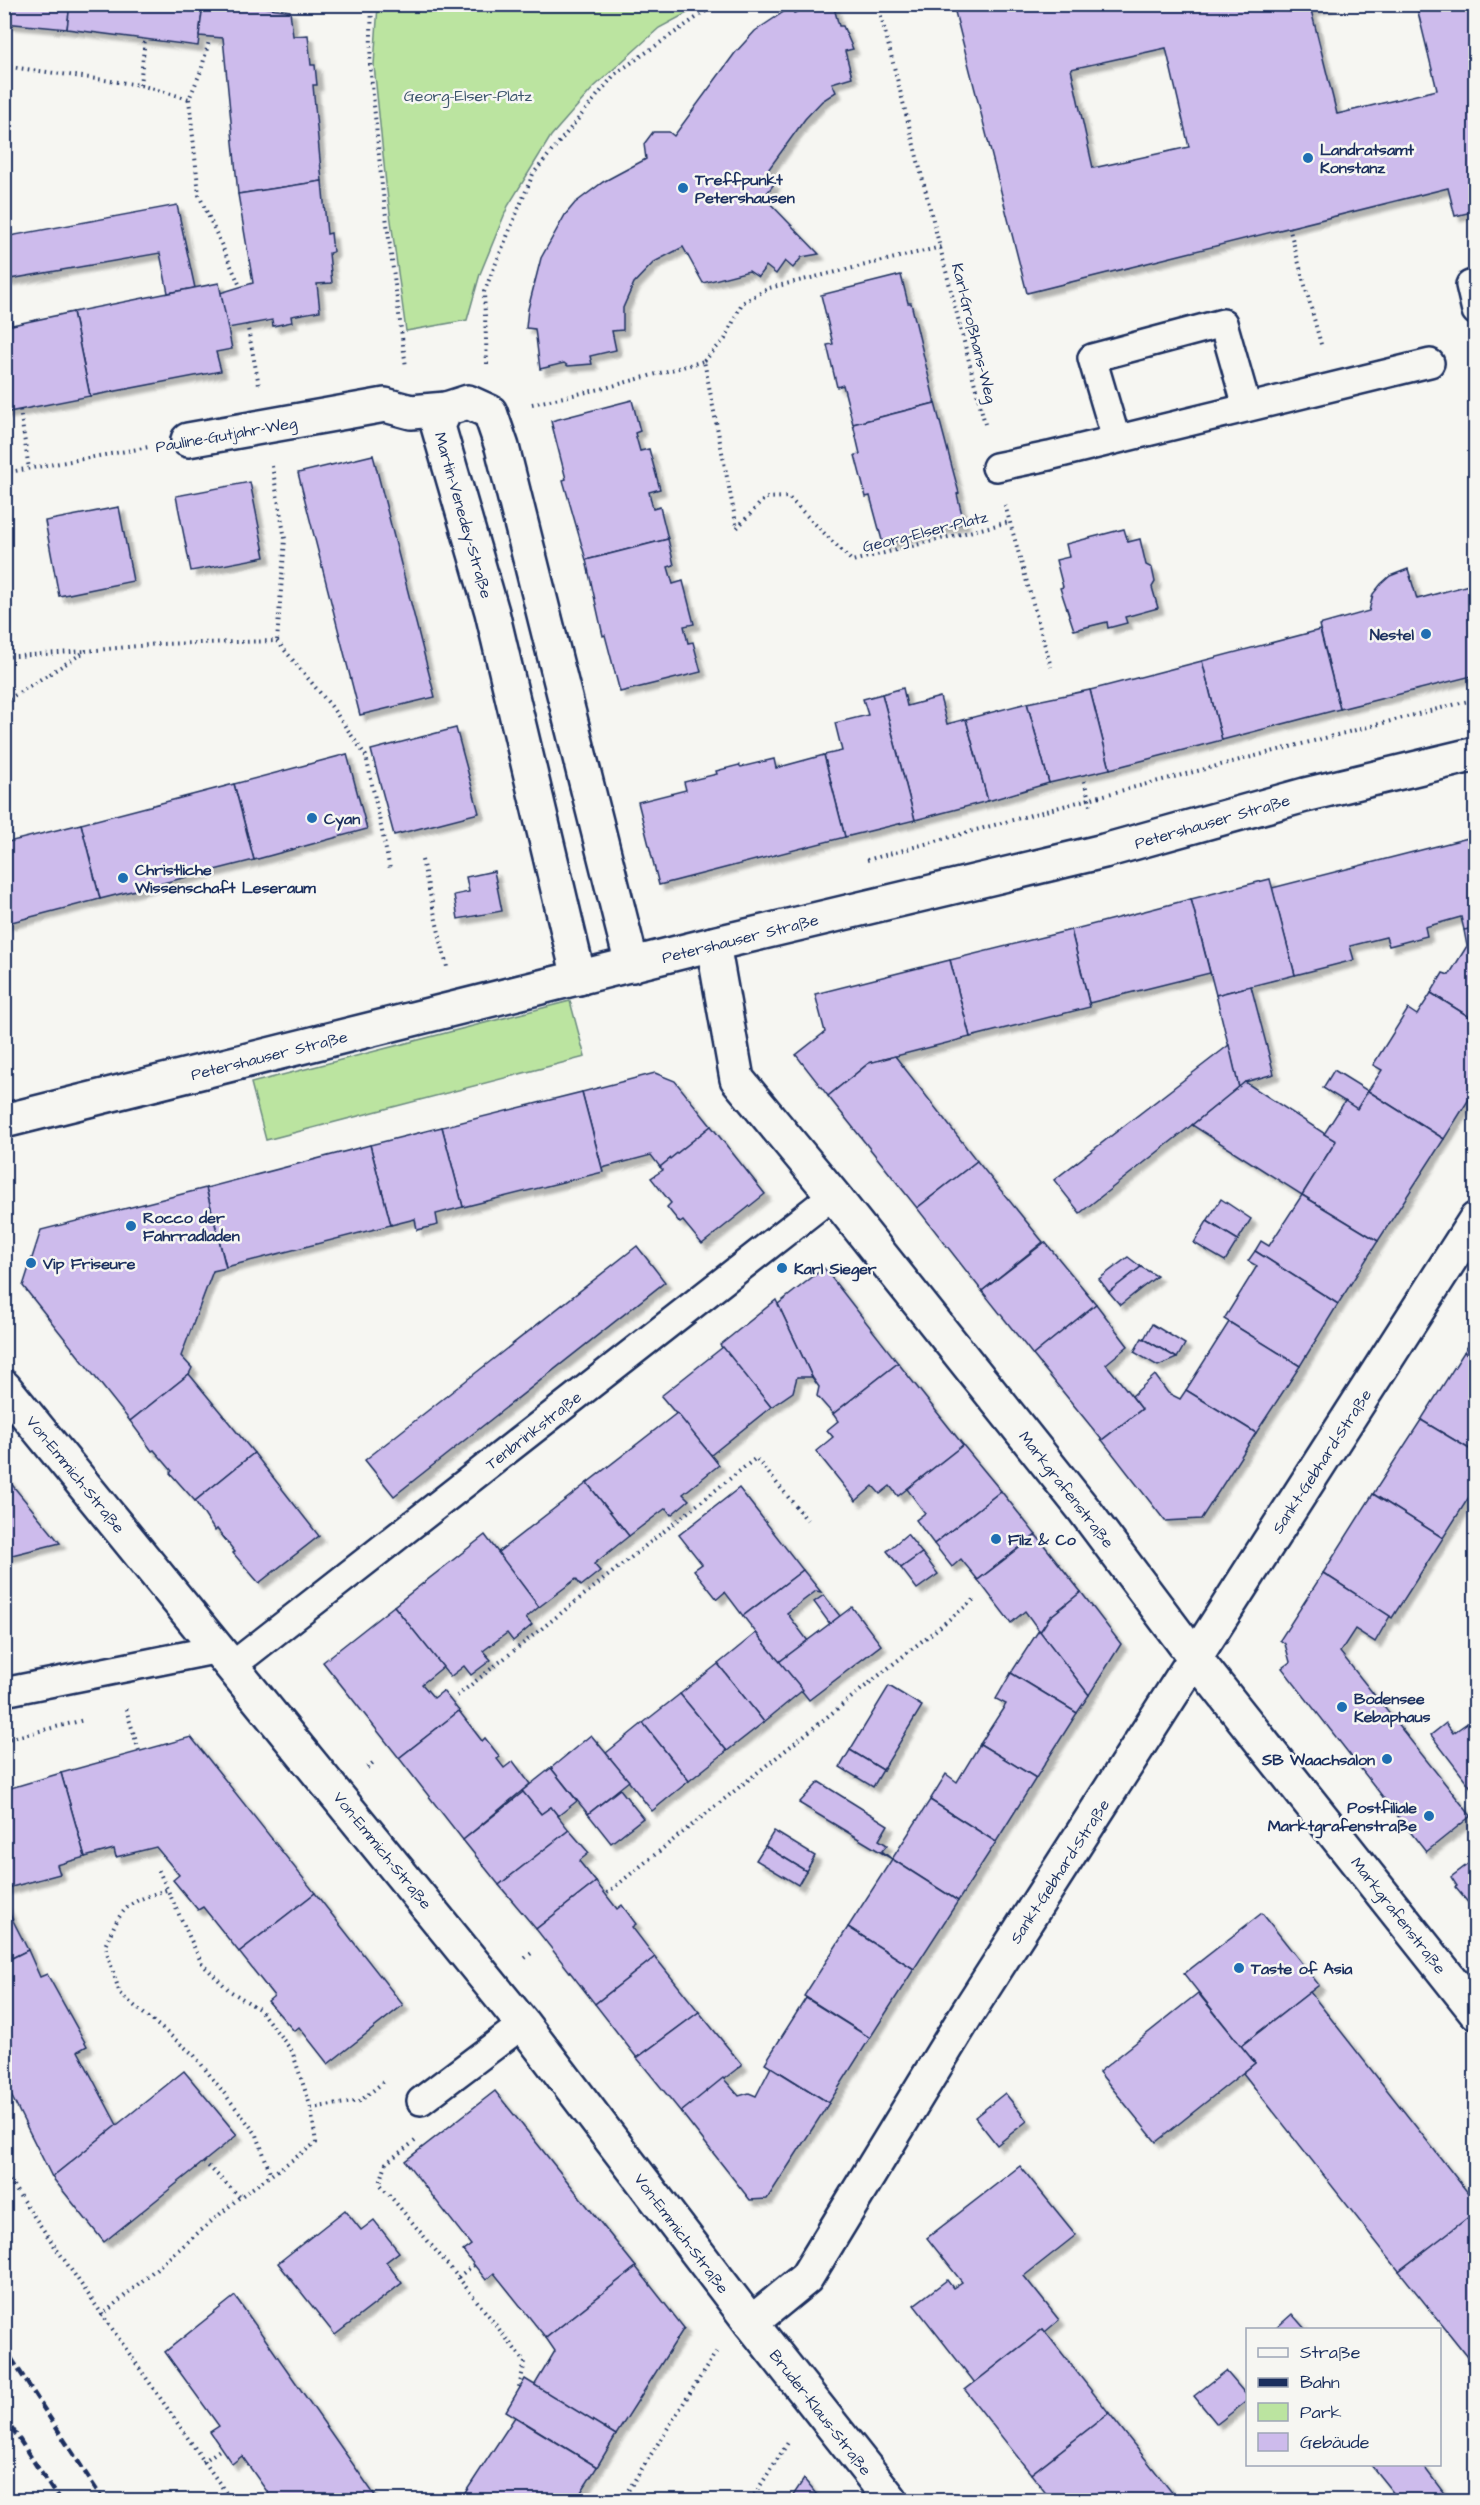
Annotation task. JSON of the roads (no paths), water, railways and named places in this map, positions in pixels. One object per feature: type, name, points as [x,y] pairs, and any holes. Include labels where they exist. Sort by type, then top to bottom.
[{"type":"street","name":"Martin-Venedey-Straße","points":[[579,978],[492,612],[438,426],[446,409],[468,402],[490,412],[502,447],[632,965]]},
{"type":"street","name":"Pauline-Gutjahr-Weg","points":[[188,441],[385,405],[411,412],[446,409]]},
{"type":"street","name":"Petershauser Straße","points":[[4,1121],[713,944],[1093,854],[1305,795],[1476,754]]},
{"type":"street","name":"Markgrafenstraße","points":[[713,944],[736,1078],[833,1195],[1113,1547],[1195,1658],[1476,2012]]},
{"type":"street","name":"Sankt-Gebhard-Straße","points":[[751,2323],[806,2278],[968,2012],[1476,1220]]},
{"type":"street","name":"Von-Emmich-Straße","points":[[4,1387],[523,2024],[751,2323]]},
{"type":"street","name":"Bruder-Klaus-Straße","points":[[751,2323],[891,2500]]},
{"type":"lane","points":[[1476,283],[1470,285],[1476,311]]},
{"type":"lane","points":[[1116,439],[1092,358],[1223,323],[1247,407]]},
{"type":"lane","points":[[996,467],[1430,363]]},
{"type":"lane","name":"Tenbrinkstraße","points":[[226,1657],[833,1195]]},
{"type":"lane","points":[[4,1692],[226,1657]]},
{"type":"lane","points":[[421,2101],[523,2024]]},
{"type":"railway","points":[[4,2347],[103,2500]]},
{"type":"railway","points":[[4,2416],[59,2500]]},
{"type":"place","name":"Landratsamt Konstanz","points":[[1308,158]]},
{"type":"place","name":"Treffpunkt Petershausen","points":[[683,188]]},
{"type":"place","name":"Nestel","points":[[1426,634]]},
{"type":"place","name":"Cyan","points":[[312,818]]},
{"type":"place","name":"Christliche Wissenschaft Leseraum","points":[[123,878]]},
{"type":"place","name":"Rocco der Fahrradladen","points":[[131,1226]]},
{"type":"place","name":"Vip Friseure","points":[[31,1263]]},
{"type":"place","name":"Karl Sieger","points":[[782,1268]]},
{"type":"place","name":"Filz & Co","points":[[996,1539]]},
{"type":"place","name":"Bodensee Kebaphaus","points":[[1342,1707]]},
{"type":"place","name":"SB Waachsalon","points":[[1387,1759]]},
{"type":"place","name":"Postfiliale Marktgrafenstraße","points":[[1429,1816]]},
{"type":"place","name":"Taste of Asia","points":[[1239,1968]]},
{"type":"park label","name":"Georg-Elser-Platz","points":[[468,95]]}]
